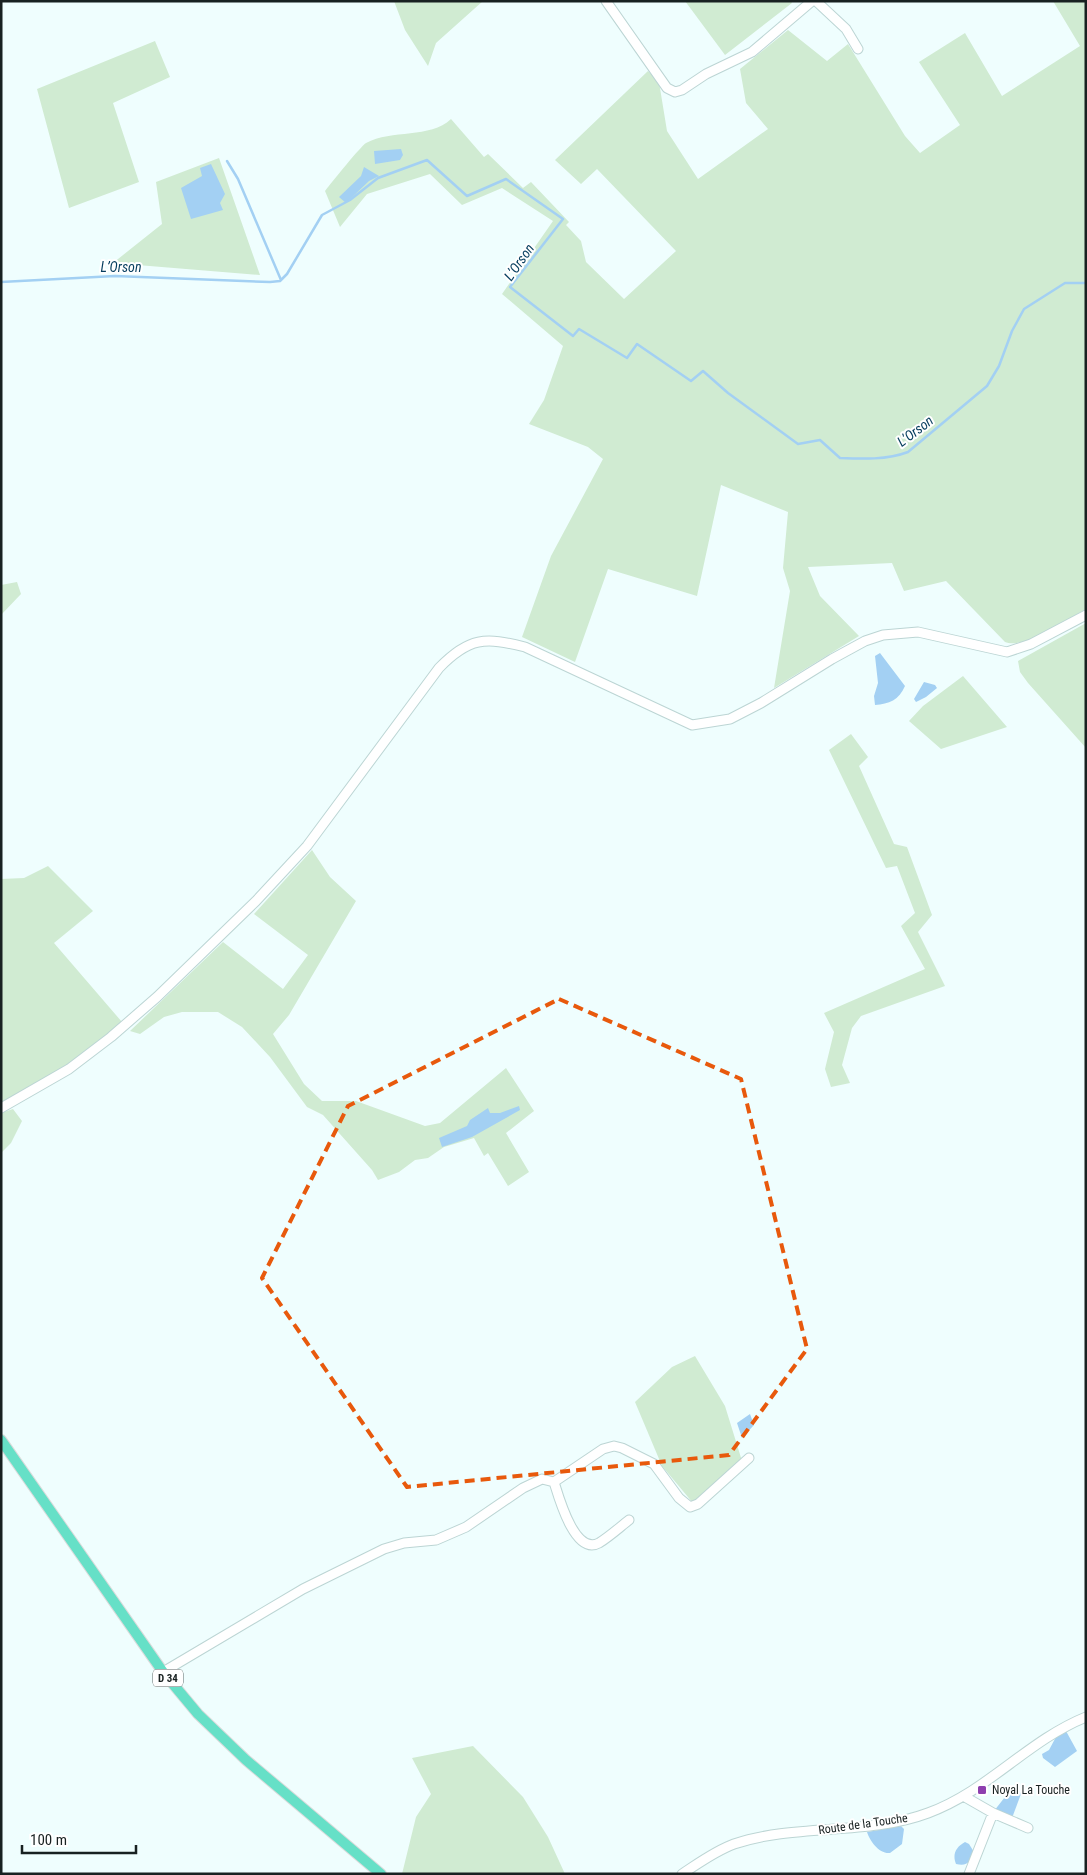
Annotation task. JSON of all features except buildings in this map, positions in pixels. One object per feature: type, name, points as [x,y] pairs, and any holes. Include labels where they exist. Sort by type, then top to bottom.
[{"type":"main road","name":"D 34","points":[[1,1440],[163,1672],[198,1714],[222,1739],[381,1874]]},
{"type":"street","points":[[606,1],[667,88],[675,92],[682,90],[706,74],[752,52],[812,1]]},
{"type":"street","points":[[816,1],[846,29],[858,49]]},
{"type":"street","points":[[1,1108],[69,1069],[111,1038],[225,932],[307,846],[439,668],[464,646],[479,641],[497,640],[525,646],[692,725],[730,720],[832,659],[865,641],[883,635],[918,632],[1008,652],[1031,644],[1086,615]]},
{"type":"street","points":[[163,1672],[304,1589],[384,1549],[404,1543],[436,1540],[466,1527],[523,1488],[542,1480],[554,1482],[603,1449],[614,1446],[622,1448],[654,1464],[679,1498],[690,1508],[749,1458]]},
{"type":"street","points":[[554,1482],[564,1513],[580,1542],[587,1545],[597,1544],[630,1520]]},
{"type":"street","name":"Route de la Touche","points":[[682,1874],[712,1854],[734,1844],[753,1839],[896,1821],[928,1814],[965,1797],[1050,1733],[1086,1717]]},
{"type":"street","points":[[965,1797],[993,1813],[1028,1828]]},
{"type":"street","points":[[969,1874],[993,1813]]},
{"type":"highlighted area","points":[[559,999],[741,1079],[807,1349],[729,1455],[407,1487],[262,1278],[348,1106]]},
{"type":"green space","points":[[394,1],[483,1],[436,43],[428,66],[405,30]]},
{"type":"green space","points":[[685,1],[791,1],[792,3],[725,55]]},
{"type":"green space","points":[[1053,1],[1086,1],[1086,609],[1034,638],[1023,642],[1005,642],[946,581],[904,591],[892,563],[808,567],[820,596],[859,636],[774,688],[790,591],[783,568],[788,512],[721,485],[697,596],[608,569],[575,662],[522,637],[551,556],[603,459],[588,447],[529,424],[544,400],[563,346],[502,294],[553,221],[502,188],[462,205],[430,174],[367,194],[340,227],[325,191],[346,165],[366,143],[387,136],[433,129],[451,119],[484,157],[488,154],[523,188],[531,182],[569,222],[566,225],[581,241],[586,262],[624,299],[676,251],[597,169],[581,184],[555,160],[648,71],[659,82],[667,131],[698,179],[768,129],[746,103],[740,69],[788,30],[827,61],[848,44],[905,136],[920,153],[960,125],[919,62],[965,33],[1002,96],[1080,46]]},
{"type":"green space","points":[[155,41],[170,77],[113,103],[139,182],[69,208],[37,89]]},
{"type":"green space","points":[[219,158],[260,275],[113,263],[162,224],[156,182]]},
{"type":"green space","points":[[17,582],[21,594],[1,615],[1,585]]},
{"type":"green space","points":[[1086,623],[1086,748],[1028,683],[1020,672],[1018,661]]},
{"type":"green space","points":[[963,676],[1007,727],[941,749],[909,721],[923,706]]},
{"type":"green space","points":[[851,734],[868,757],[859,766],[894,844],[907,847],[932,915],[918,932],[945,986],[861,1016],[852,1028],[842,1065],[850,1083],[831,1087],[825,1069],[834,1032],[824,1013],[925,969],[901,926],[915,913],[897,866],[886,868],[829,750]]},
{"type":"green space","points":[[312,850],[330,877],[356,901],[289,1015],[273,1034],[304,1084],[322,1101],[356,1101],[425,1126],[440,1123],[506,1068],[534,1111],[506,1133],[529,1172],[508,1186],[488,1153],[484,1156],[474,1138],[444,1147],[428,1158],[415,1160],[399,1172],[378,1180],[372,1170],[323,1115],[307,1107],[270,1057],[242,1027],[218,1012],[182,1012],[164,1017],[140,1034],[130,1031],[223,942],[283,989],[308,955],[254,914]]},
{"type":"green space","points":[[48,866],[93,911],[54,943],[122,1022],[70,1064],[1,1104],[1,879],[24,878]]},
{"type":"green space","points":[[13,1109],[22,1121],[11,1143],[1,1153],[1,1113]]},
{"type":"green space","points":[[695,1356],[725,1406],[742,1461],[693,1503],[662,1466],[635,1402],[672,1367]]},
{"type":"green space","points":[[473,1746],[523,1797],[548,1837],[565,1874],[402,1874],[416,1817],[431,1794],[412,1758]]},
{"type":"water","points":[[401,149],[403,155],[400,160],[375,164],[374,151]]},
{"type":"water","points":[[211,164],[225,194],[220,203],[223,210],[191,219],[181,188],[202,176],[200,168]]},
{"type":"water","points":[[364,167],[379,176],[369,181],[346,203],[339,197],[361,176]]},
{"type":"water","points":[[880,653],[905,686],[897,698],[885,704],[875,705],[874,696],[878,683],[875,656]]},
{"type":"water","points":[[924,682],[935,685],[937,688],[916,702],[914,699]]},
{"type":"water","points":[[519,1106],[520,1110],[472,1137],[442,1147],[439,1138],[467,1126],[470,1120],[488,1108],[490,1113],[500,1113]]},
{"type":"water","points":[[750,1414],[754,1425],[742,1438],[737,1423]]},
{"type":"water","points":[[1066,1731],[1077,1751],[1055,1767],[1043,1758],[1042,1754],[1049,1750],[1056,1737]]},
{"type":"water","points":[[1012,1788],[1019,1790],[1021,1794],[1012,1818],[994,1811]]},
{"type":"water","points":[[901,1826],[904,1829],[902,1844],[890,1853],[879,1849],[870,1839],[867,1832]]},
{"type":"water","points":[[965,1842],[969,1844],[974,1852],[970,1861],[966,1864],[956,1864],[954,1857],[956,1851]]},
{"type":"waterway","name":"L’Orson","points":[[1,282],[115,276],[280,281],[287,274],[322,215],[350,200],[378,178],[427,160],[467,196],[506,179],[563,219],[510,287],[573,336],[579,329],[627,358],[637,344],[691,381],[703,371],[728,393],[798,444],[820,440],[840,458],[866,459],[883,458],[908,452],[987,386],[999,366],[1012,331],[1024,309],[1065,283],[1086,283]]},
{"type":"waterway","points":[[227,161],[238,179],[281,280]]},
{"type":"place","name":"Noyal La Touche","points":[[982,1790]]}]
